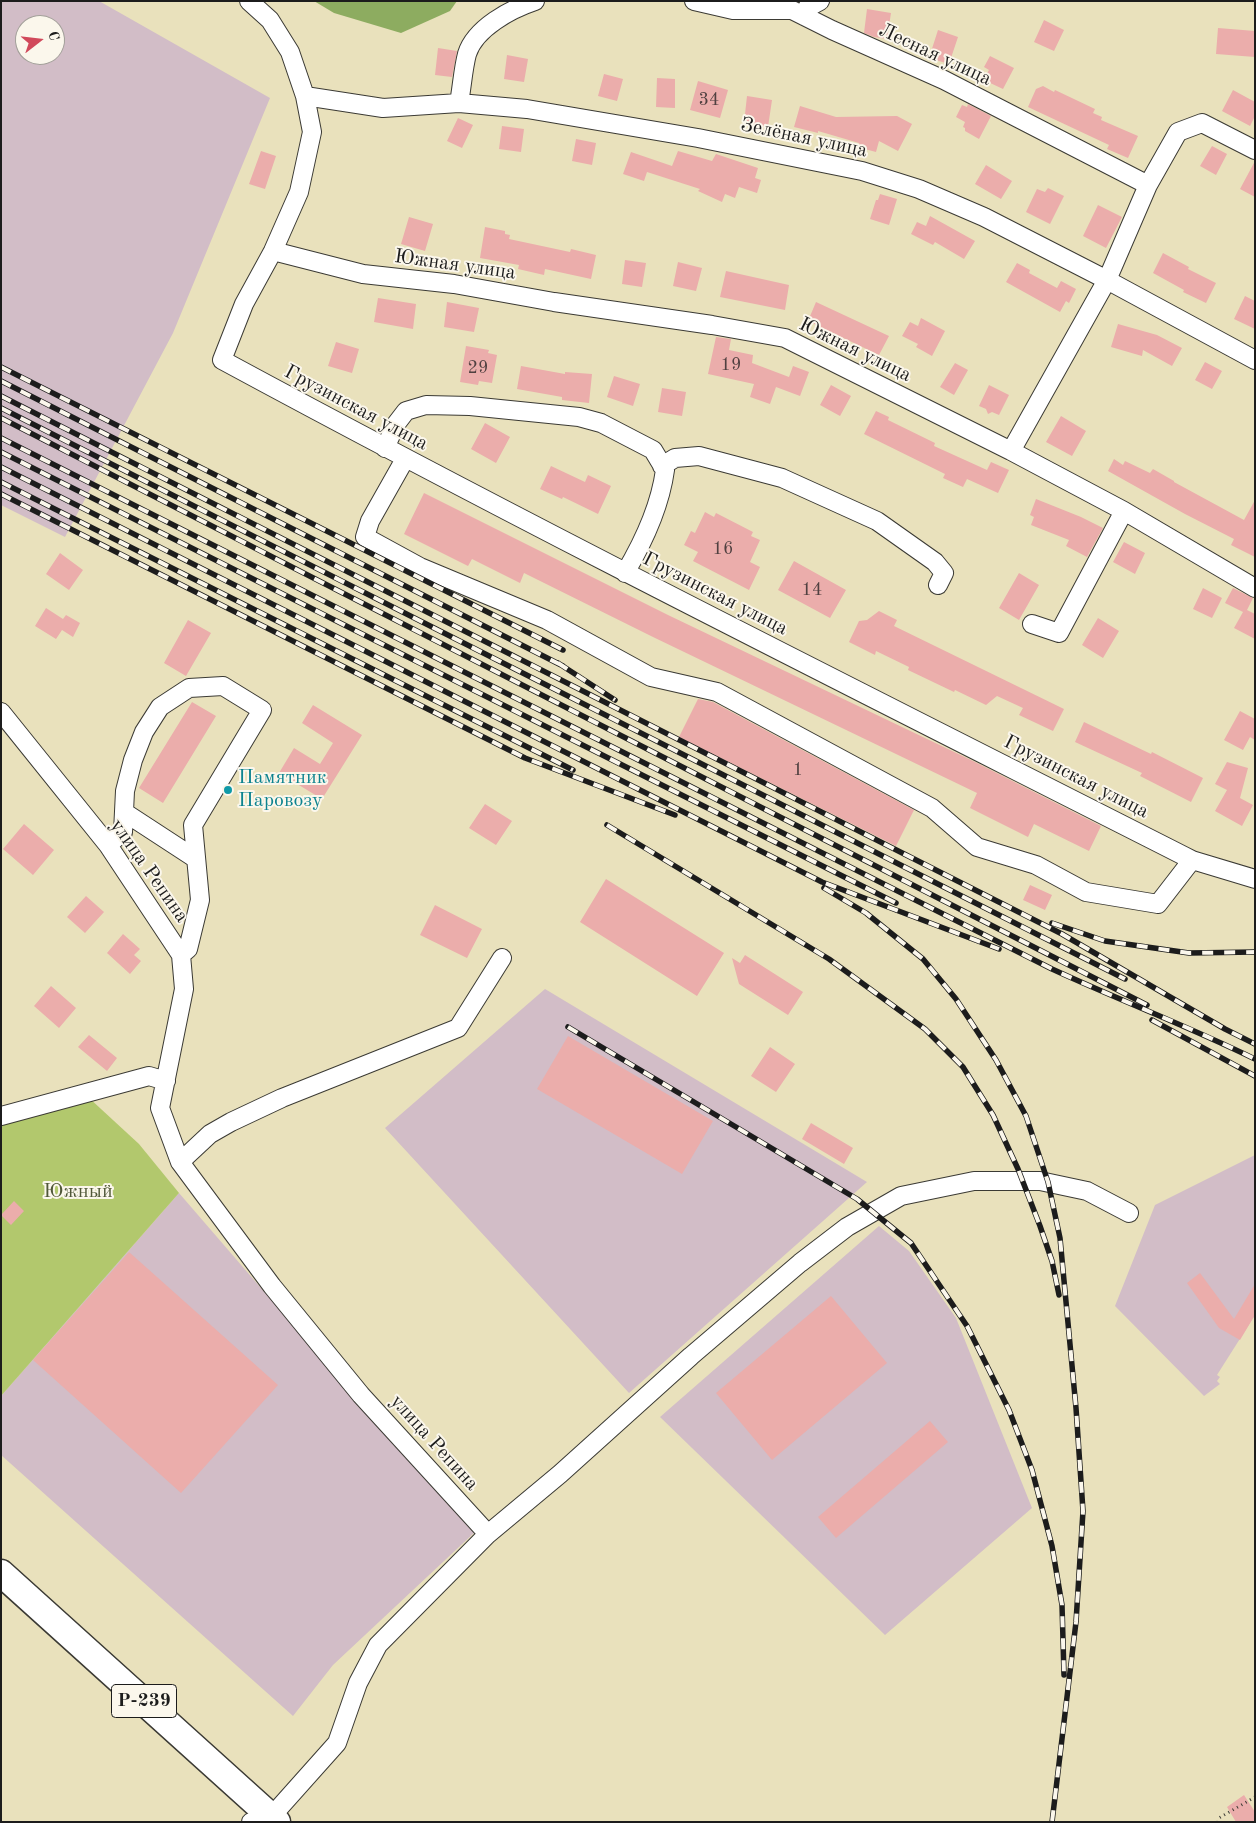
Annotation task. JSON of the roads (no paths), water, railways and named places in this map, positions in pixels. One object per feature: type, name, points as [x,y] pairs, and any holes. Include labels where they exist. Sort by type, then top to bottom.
[{"type":"highway","name":"Р-239","points":[[6,1577],[266,1820]]},
{"type":"street","points":[[249,1],[270,20],[290,52],[305,96],[312,132],[299,192],[273,251]]},
{"type":"street","points":[[459,103],[468,52],[482,29],[523,5],[535,1]]},
{"type":"street","name":"Лесная улица","points":[[694,1],[734,10],[792,10],[944,80],[1148,185]]},
{"type":"street","points":[[804,16],[807,8],[820,1]]},
{"type":"street","name":"Зелёная улица","points":[[305,96],[383,108],[459,103],[527,109],[698,138],[862,171],[919,189],[984,217],[1107,280],[1255,360]]},
{"type":"street","points":[[1011,451],[1107,280],[1148,185],[1178,132],[1202,123],[1255,150]]},
{"type":"street","name":"Южная улица","points":[[273,251],[363,274],[454,284],[554,302],[786,338],[1011,451],[1124,511],[1255,588]]},
{"type":"street","name":"Грузинская улица","points":[[273,251],[244,304],[222,360],[405,459],[625,573],[1192,860],[1255,879]]},
{"type":"street","points":[[385,448],[396,424],[406,411],[426,405],[454,405],[579,418],[602,423],[653,450],[665,470],[662,490],[643,541],[625,573]]},
{"type":"street","points":[[662,466],[675,458],[699,456],[782,478],[877,521],[935,562],[944,573],[938,585]]},
{"type":"street","points":[[405,459],[370,521],[365,537],[420,567],[547,620],[651,677],[717,692],[932,808],[977,847],[1036,865],[1086,892],[1158,904],[1192,860]]},
{"type":"street","points":[[1032,624],[1059,632],[1124,511]]},
{"type":"street","points":[[108,845],[123,832],[125,791],[133,760],[144,732],[160,707],[189,688],[223,686],[262,710],[193,825],[200,900],[188,949],[181,955]]},
{"type":"street","name":"улица Репина","points":[[1,712],[108,845],[181,955],[184,989],[160,1108],[180,1162],[272,1286],[361,1395],[488,1534]]},
{"type":"street","points":[[124,812],[196,860]]},
{"type":"street","points":[[180,1162],[210,1134],[231,1122],[282,1098],[458,1028],[502,958]]},
{"type":"street","points":[[1,1116],[149,1076],[166,1081]]},
{"type":"street","points":[[266,1820],[338,1743],[358,1683],[378,1645],[488,1534],[560,1474],[684,1362],[800,1262],[847,1227],[901,1196],[974,1181],[1040,1181],[1087,1190],[1129,1213]]},
{"type":"railway","points":[[1,367],[563,650]]},
{"type":"railway","points":[[1,381],[563,666]]},
{"type":"railway","points":[[1,396],[1062,934],[1225,1029],[1255,1044]]},
{"type":"railway","points":[[1,408],[1125,979]]},
{"type":"railway","points":[[1,418],[1147,1005]]},
{"type":"railway","points":[[1,438],[1052,969],[1255,1059]]},
{"type":"railway","points":[[1,452],[896,903]]},
{"type":"railway","points":[[1,467],[822,882],[999,949]]},
{"type":"railway","points":[[1,482],[573,770]]},
{"type":"railway","points":[[1,494],[525,758],[675,815]]},
{"type":"railway","points":[[558,663],[615,700]]},
{"type":"railway","points":[[607,825],[829,959],[925,1029],[963,1067],[993,1115],[1018,1169],[1052,1261],[1059,1295]]},
{"type":"railway","points":[[824,888],[866,913],[923,959],[956,999],[996,1060],[1026,1116],[1048,1182],[1060,1238],[1076,1408],[1083,1511],[1076,1622],[1052,1822]]},
{"type":"railway","points":[[1052,923],[1105,941],[1189,953],[1255,952]]},
{"type":"railway","points":[[1152,1020],[1255,1076]]},
{"type":"railway","points":[[568,1027],[857,1199],[911,1243],[967,1326],[1009,1410],[1032,1470],[1052,1546],[1062,1605],[1064,1675]]},
{"type":"place","name":"Памятник Паровозу","points":[[228,790]]},
{"type":"park label","name":"Южный","points":[[78,1192]]}]
